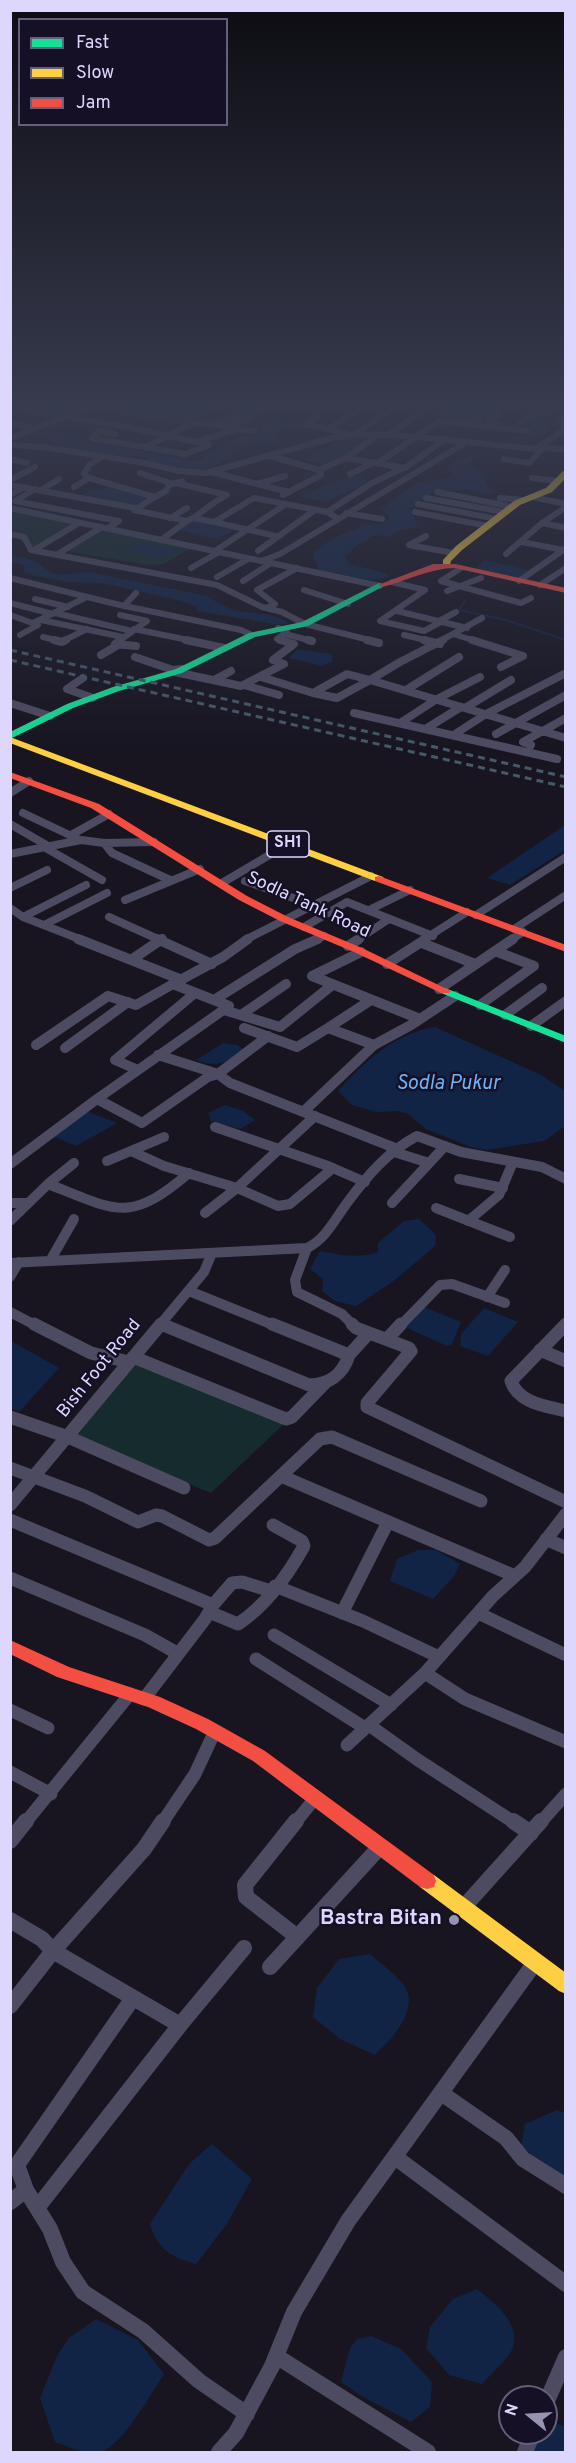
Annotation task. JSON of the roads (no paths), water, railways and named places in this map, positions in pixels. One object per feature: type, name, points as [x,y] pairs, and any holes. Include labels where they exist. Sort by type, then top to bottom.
[{"type":"street","points":[[34,550],[77,524]]},
{"type":"street","points":[[84,524],[248,559],[425,590],[380,621],[424,631],[456,612]]},
{"type":"street","points":[[56,555],[113,524]]},
{"type":"street","points":[[161,540],[184,524]]},
{"type":"street","points":[[222,524],[276,536]]},
{"type":"street","points":[[191,568],[257,524]]},
{"type":"street","points":[[261,561],[280,554],[328,524]]},
{"type":"street","points":[[10,738],[50,716],[93,698],[179,671],[252,635],[281,631],[305,624],[386,584],[436,566],[449,560],[493,524]]},
{"type":"street","points":[[506,554],[541,524]]},
{"type":"street","points":[[547,524],[566,528]]},
{"type":"street","points":[[258,551],[293,525],[302,527]]},
{"type":"street","points":[[310,529],[318,530]]},
{"type":"street","points":[[10,534],[24,537],[31,550],[217,585],[305,624],[379,644]]},
{"type":"street","points":[[426,536],[409,545],[417,550],[449,560],[461,568],[566,591]]},
{"type":"street","points":[[522,542],[564,549]]},
{"type":"street","points":[[519,581],[564,549]]},
{"type":"street","points":[[217,577],[248,559]]},
{"type":"street","points":[[243,581],[271,563]]},
{"type":"street","points":[[266,608],[275,604],[257,590],[297,568]]},
{"type":"street","points":[[461,568],[441,581],[521,603],[531,598]]},
{"type":"street","points":[[540,585],[566,568]]},
{"type":"street","points":[[10,578],[124,606],[214,624],[252,635]]},
{"type":"street","points":[[447,591],[481,578]]},
{"type":"street","points":[[10,587],[25,582]]},
{"type":"street","points":[[304,590],[348,604]]},
{"type":"street","points":[[124,606],[136,593]]},
{"type":"street","points":[[33,623],[87,597]]},
{"type":"street","points":[[35,599],[68,607]]},
{"type":"street","points":[[10,603],[96,623],[224,648]]},
{"type":"street","points":[[397,611],[467,628]]},
{"type":"street","points":[[10,615],[38,625],[20,635]]},
{"type":"street","points":[[101,655],[147,621],[120,615]]},
{"type":"street","points":[[10,622],[20,618]]},
{"type":"street","points":[[261,677],[337,698],[390,667],[440,644],[482,618]]},
{"type":"street","points":[[41,620],[136,646]]},
{"type":"street","points":[[43,637],[62,642],[96,623]]},
{"type":"street","points":[[281,631],[312,641]]},
{"type":"street","points":[[244,686],[284,664],[273,660],[294,644],[277,639],[281,631]]},
{"type":"street","points":[[194,642],[209,634]]},
{"type":"street","points":[[404,635],[440,644]]},
{"type":"street","points":[[456,635],[523,656],[501,667]]},
{"type":"street","points":[[66,640],[75,643]]},
{"type":"street","points":[[135,657],[172,670],[279,695]]},
{"type":"street","points":[[406,690],[459,657]]},
{"type":"street","points":[[214,680],[231,671]]},
{"type":"street","points":[[454,734],[486,714],[566,673]]},
{"type":"street","points":[[313,693],[347,674],[566,738]]},
{"type":"street","points":[[400,723],[437,699],[480,677]]},
{"type":"street","points":[[83,678],[67,689],[93,698]]},
{"type":"street","points":[[427,728],[511,680]]},
{"type":"street","points":[[496,734],[566,695]]},
{"type":"street","points":[[10,703],[50,716]]},
{"type":"street","points":[[354,713],[557,759]]},
{"type":"street","points":[[531,745],[523,742],[566,718]]},
{"type":"street","name":"SH1","points":[[10,738],[566,949]]},
{"type":"street","name":"Sodla Tank Road","points":[[10,775],[63,793],[108,814],[200,869],[243,898],[285,920],[355,949],[455,996],[564,1038]]},
{"type":"street","points":[[10,793],[29,781]]},
{"type":"street","points":[[23,813],[81,840]]},
{"type":"street","points":[[71,835],[108,814]]},
{"type":"street","points":[[10,824],[102,880]]},
{"type":"street","points":[[104,833],[120,843]]},
{"type":"street","points":[[10,854],[81,840],[104,843],[154,842]]},
{"type":"street","points":[[104,843],[112,852],[170,880]]},
{"type":"street","points":[[222,883],[288,844]]},
{"type":"street","points":[[387,964],[566,857]]},
{"type":"street","points":[[125,900],[200,869]]},
{"type":"street","points":[[10,888],[47,870]]},
{"type":"street","points":[[36,1045],[108,996],[136,1005],[212,964],[240,943],[371,876]]},
{"type":"street","points":[[245,881],[313,904]]},
{"type":"street","points":[[23,916],[86,885]]},
{"type":"street","points":[[369,910],[410,890]]},
{"type":"street","points":[[44,925],[106,892]]},
{"type":"street","points":[[439,988],[495,951],[566,895]]},
{"type":"street","points":[[304,927],[347,902],[433,936]]},
{"type":"street","points":[[10,908],[23,916],[131,960],[178,982],[195,993],[229,1006],[97,1099],[10,1164]]},
{"type":"street","points":[[109,917],[162,939],[212,964]]},
{"type":"street","points":[[389,919],[355,949],[312,976],[332,986],[420,1019]]},
{"type":"street","points":[[214,1000],[295,949],[324,936]]},
{"type":"street","points":[[131,960],[162,939]]},
{"type":"street","points":[[422,943],[475,964]]},
{"type":"street","points":[[480,1005],[534,966],[495,951]]},
{"type":"street","points":[[241,1015],[286,984]]},
{"type":"street","points":[[224,1010],[280,1027],[332,986]]},
{"type":"street","points":[[505,1014],[542,988]]},
{"type":"street","points":[[138,1070],[115,1060],[195,993]]},
{"type":"street","points":[[303,1112],[374,1045],[455,996]]},
{"type":"street","points":[[244,1028],[297,1047],[371,1000]]},
{"type":"street","points":[[531,1026],[566,1001]]},
{"type":"street","points":[[65,1048],[128,1002]]},
{"type":"street","points":[[328,1028],[374,1045]]},
{"type":"street","points":[[97,1099],[142,1123],[208,1077],[218,1074],[268,1036]]},
{"type":"street","points":[[158,1055],[218,1074],[230,1083],[429,1163]]},
{"type":"street","points":[[206,1213],[237,1188],[315,1116]]},
{"type":"street","points":[[215,1127],[279,1148],[365,1182]]},
{"type":"street","points":[[10,1277],[15,1262],[307,1248],[315,1244],[326,1233],[393,1150],[417,1136],[460,1152],[556,1172],[566,1179]]},
{"type":"street","points":[[108,1161],[164,1137]]},
{"type":"street","points":[[392,1203],[446,1146]]},
{"type":"street","points":[[131,1151],[147,1159],[237,1188],[278,1206],[285,1206],[333,1168]]},
{"type":"street","points":[[468,1221],[491,1203],[503,1188],[513,1162]]},
{"type":"street","points":[[10,1221],[48,1184],[74,1163]]},
{"type":"street","points":[[48,1184],[102,1203],[129,1209],[165,1193],[189,1173]]},
{"type":"street","points":[[459,1179],[503,1188]]},
{"type":"street","points":[[10,1203],[28,1203]]},
{"type":"street","points":[[436,1208],[510,1237]]},
{"type":"street","points":[[50,1261],[74,1219]]},
{"type":"street","points":[[307,1248],[295,1280],[297,1292],[342,1314],[356,1328],[409,1348],[411,1351],[367,1403],[369,1409],[566,1502]]},
{"type":"street","name":"Bish Foot Road","points":[[10,1505],[189,1291],[204,1272],[212,1253]]},
{"type":"street","points":[[487,1297],[505,1270]]},
{"type":"street","points":[[387,1340],[440,1285],[452,1284],[505,1303]]},
{"type":"street","points":[[189,1291],[349,1355]]},
{"type":"street","points":[[10,1312],[91,1353],[131,1360],[286,1419],[292,1418],[325,1383],[344,1369],[349,1355],[369,1332]]},
{"type":"street","points":[[160,1324],[309,1385],[325,1383]]},
{"type":"street","points":[[566,1324],[510,1381],[512,1388],[523,1397],[566,1411]]},
{"type":"street","points":[[540,1350],[566,1361]]},
{"type":"street","points":[[10,1417],[68,1437],[184,1488]]},
{"type":"street","points":[[10,1468],[85,1496],[138,1522],[156,1515],[162,1516],[209,1540],[215,1538],[320,1439],[332,1437],[481,1501]]},
{"type":"street","points":[[280,1476],[515,1576]]},
{"type":"street","points":[[347,1744],[425,1673],[478,1613],[515,1576],[566,1514]]},
{"type":"street","points":[[10,1520],[211,1609],[238,1624],[255,1611],[304,1546],[302,1541],[273,1526]]},
{"type":"street","points":[[342,1613],[388,1522]]},
{"type":"street","points":[[546,1539],[566,1548]]},
{"type":"street","points":[[10,1578],[145,1635],[177,1653]]},
{"type":"street","points":[[144,1699],[211,1609],[237,1581],[273,1589],[342,1613],[439,1657]]},
{"type":"street","points":[[478,1613],[566,1655]]},
{"type":"street","points":[[274,1635],[390,1705]]},
{"type":"street","points":[[10,1646],[63,1672],[144,1699],[215,1731],[260,1756],[534,1964],[566,1985]]},
{"type":"street","points":[[256,1659],[367,1726],[531,1833]]},
{"type":"street","points":[[425,1673],[465,1698],[566,1742]]},
{"type":"street","points":[[10,1841],[51,1794],[130,1694]]},
{"type":"street","points":[[10,1710],[48,1728]]},
{"type":"street","points":[[10,2006],[53,1951],[144,1848],[195,1774],[215,1731]]},
{"type":"street","points":[[12,1774],[51,1794]]},
{"type":"street","points":[[462,1910],[566,1794]]},
{"type":"street","points":[[296,1936],[246,1897],[245,1886],[316,1797]]},
{"type":"street","points":[[270,1967],[296,1936],[380,1848]]},
{"type":"street","points":[[10,1920],[42,1939],[53,1951],[180,2025]]},
{"type":"street","points":[[37,2208],[180,2025],[244,1948]]},
{"type":"street","points":[[219,2452],[236,2433],[247,2414],[276,2356],[294,2312],[348,2221],[534,1964]]},
{"type":"street","points":[[133,1998],[17,2165],[26,2190],[50,2229],[63,2262],[83,2292],[143,2331],[200,2380],[247,2414]]},
{"type":"street","points":[[441,2093],[506,2138],[523,2159],[566,2186]]},
{"type":"street","points":[[394,2157],[566,2284]]},
{"type":"street","points":[[10,2202],[26,2190]]},
{"type":"street","points":[[276,2356],[428,2452]]},
{"type":"street","points":[[554,2385],[566,2357]]},
{"type":"water","points":[[184,524],[208,524],[234,530],[217,539],[174,529]]},
{"type":"water","points":[[362,524],[418,524],[422,526],[401,530],[388,537],[375,535],[355,547],[345,557],[350,564],[385,573],[390,577],[366,580],[319,571],[313,554],[322,545],[360,528]]},
{"type":"water","points":[[140,543],[184,550],[164,558],[125,550]]},
{"type":"water","points":[[10,555],[34,560],[50,572],[61,575],[89,572],[208,596],[231,609],[269,615],[289,623],[280,625],[197,611],[196,607],[185,602],[102,583],[66,582],[23,573],[25,566],[11,562]]},
{"type":"water","points":[[485,560],[529,570],[522,578],[475,569]]},
{"type":"water","points":[[298,649],[331,654],[333,661],[321,666],[289,658]]},
{"type":"water","points":[[565,825],[565,850],[510,885],[487,878]]},
{"type":"water","name":"Sodla Pukur","points":[[435,1027],[541,1075],[565,1091],[565,1126],[544,1141],[486,1150],[471,1147],[426,1129],[408,1114],[397,1111],[377,1112],[352,1105],[338,1091],[370,1059],[393,1042]]},
{"type":"water","points":[[223,1043],[237,1045],[244,1050],[221,1063],[210,1064],[196,1060]]},
{"type":"water","points":[[225,1105],[243,1111],[255,1120],[240,1129],[211,1121],[208,1113]]},
{"type":"water","points":[[86,1111],[117,1123],[76,1146],[52,1136]]},
{"type":"water","points":[[419,1219],[436,1235],[435,1246],[395,1280],[356,1306],[335,1301],[322,1291],[323,1279],[310,1269],[320,1251],[356,1256],[378,1252],[378,1243],[404,1221]]},
{"type":"water","points":[[424,1307],[461,1322],[452,1344],[447,1346],[405,1327]]},
{"type":"water","points":[[484,1308],[518,1322],[488,1356],[460,1346],[461,1334]]},
{"type":"water","points":[[11,1341],[59,1368],[19,1412],[11,1408]]},
{"type":"water","points":[[418,1550],[436,1550],[460,1564],[454,1576],[433,1599],[390,1581],[397,1559]]},
{"type":"water","points":[[370,1954],[402,1983],[408,1992],[409,2002],[407,2012],[396,2032],[375,2055],[340,2039],[313,2017],[317,1988],[339,1959]]},
{"type":"water","points":[[557,2110],[565,2113],[565,2178],[547,2168],[521,2146],[525,2124]]},
{"type":"water","points":[[212,2144],[252,2179],[226,2225],[196,2264],[173,2255],[161,2246],[150,2224],[189,2164]]},
{"type":"water","points":[[477,2289],[504,2314],[513,2329],[514,2338],[513,2347],[508,2356],[482,2384],[449,2375],[426,2348],[430,2327],[453,2299]]},
{"type":"water","points":[[96,2319],[138,2340],[164,2374],[144,2406],[117,2441],[108,2448],[95,2453],[83,2452],[55,2442],[40,2398],[57,2356],[69,2338]]},
{"type":"water","points":[[371,2336],[401,2349],[432,2382],[430,2407],[411,2422],[363,2397],[341,2382],[350,2348],[357,2339]]},
{"type":"water","points":[[558,2424],[565,2427],[565,2452],[517,2452],[520,2445],[558,2445]]},
{"type":"waterway","points":[[466,600],[459,610],[506,620],[566,640]]},
{"type":"railway","points":[[10,650],[566,777]]},
{"type":"railway","points":[[10,660],[566,787]]},
{"type":"place","name":"Bastra Bitan","points":[[454,1920]]}]
